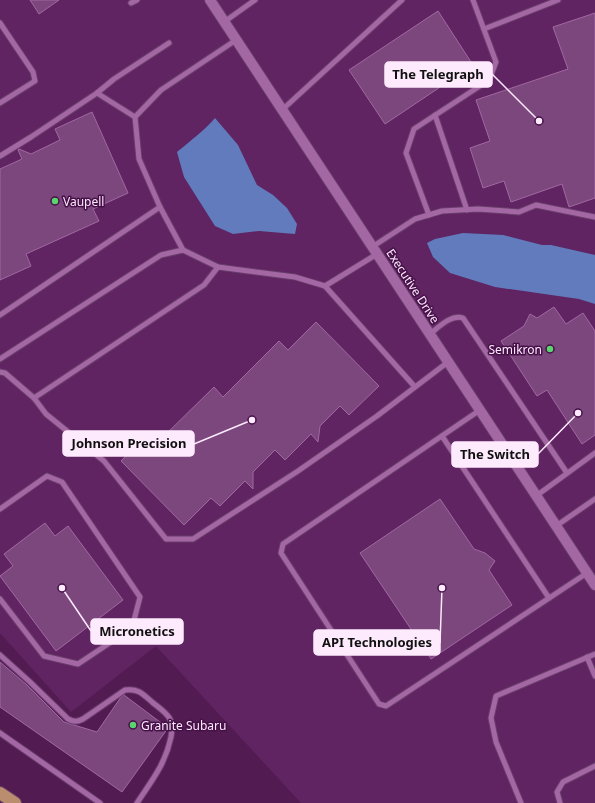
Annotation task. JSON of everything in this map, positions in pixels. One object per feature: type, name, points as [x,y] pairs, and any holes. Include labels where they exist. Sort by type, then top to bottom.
[{"type":"main road","points":[[0,793],[14,803]]},
{"type":"street","name":"Executive Drive","points":[[210,0],[595,585]]},
{"type":"lane","points":[[224,22],[255,0]]},
{"type":"lane","points":[[282,110],[402,0]]},
{"type":"lane","points":[[429,215],[406,152],[414,129],[489,80],[496,62],[474,0]]},
{"type":"lane","points":[[484,29],[558,0]]},
{"type":"lane","points":[[0,23],[33,72],[35,81],[0,103]]},
{"type":"lane","points":[[236,40],[161,90],[135,117],[139,159],[160,207],[183,250],[218,267],[295,278],[325,286],[415,387]]},
{"type":"lane","points":[[0,156],[97,93],[114,79],[169,43]]},
{"type":"lane","points":[[97,93],[135,117]]},
{"type":"lane","points":[[435,115],[467,210]]},
{"type":"lane","points":[[325,286],[375,250],[415,218],[442,211],[467,210],[519,212],[536,205],[595,217]]},
{"type":"lane","points":[[0,315],[160,207]]},
{"type":"lane","points":[[0,359],[161,255],[183,250]]},
{"type":"lane","points":[[34,398],[204,285],[218,267]]},
{"type":"lane","points":[[430,334],[452,318],[458,316],[463,318],[567,473]]},
{"type":"lane","points":[[0,372],[5,373],[17,383],[34,398],[46,414],[104,461],[166,539],[193,539],[298,471],[448,362]]},
{"type":"lane","points":[[480,410],[282,544],[281,553],[379,704],[386,706],[587,573]]},
{"type":"lane","points":[[442,436],[549,598]]},
{"type":"lane","points":[[536,496],[595,453]]},
{"type":"lane","points":[[0,509],[47,476],[62,482],[140,597],[132,628],[78,664],[44,656],[0,599]]},
{"type":"lane","points":[[556,526],[595,499]]},
{"type":"lane","points":[[521,803],[496,742],[491,718],[496,696],[595,654]]},
{"type":"lane","points":[[0,655],[68,719],[73,721],[83,719],[126,690],[132,689],[139,691],[167,714],[171,720],[172,728],[169,748],[164,762],[137,803]]},
{"type":"lane","points":[[587,658],[595,676]]},
{"type":"lane","points":[[0,733],[100,803]]},
{"type":"lane","points":[[560,803],[557,792],[563,782],[595,766]]},
{"type":"shaded area","points":[[0,0],[595,0],[595,803],[301,803],[156,646],[71,712],[0,633]]},
{"type":"water","points":[[215,118],[238,145],[257,185],[273,195],[287,208],[297,224],[295,234],[259,231],[233,234],[215,226],[184,177],[177,152],[202,132]]},
{"type":"water","points":[[463,233],[503,235],[542,245],[551,245],[595,255],[595,304],[579,299],[495,287],[450,273],[433,257],[427,243],[435,239]]},
{"type":"building","points":[[30,0],[59,0],[39,14]]},
{"type":"building","points":[[438,11],[473,65],[385,124],[349,70]]},
{"type":"building","points":[[595,13],[595,198],[569,207],[562,184],[511,202],[504,181],[483,188],[470,148],[490,141],[476,100],[568,69],[553,27]]},
{"type":"building","name":"Vaupell","points":[[92,112],[128,193],[93,209],[99,221],[26,254],[31,266],[0,280],[0,169],[22,159],[18,150],[19,149],[31,154],[60,140],[55,129]]},
{"type":"building","name":"Semikron","points":[[554,307],[566,324],[583,313],[595,331],[595,435],[582,444],[547,390],[537,396],[501,341],[524,326],[530,314],[537,318]]},
{"type":"building","points":[[316,322],[379,386],[349,415],[340,406],[320,426],[318,442],[311,434],[285,460],[275,450],[253,472],[253,489],[245,481],[220,506],[211,498],[184,525],[121,461],[148,434],[157,443],[214,387],[223,397],[279,341],[288,350]]},
{"type":"building","points":[[440,499],[474,549],[485,553],[495,561],[489,570],[512,605],[431,659],[360,553]]},
{"type":"building","points":[[45,523],[55,536],[68,526],[123,600],[56,651],[0,576],[13,566],[4,554]]},
{"type":"building","name":"Granite Subaru","points":[[0,662],[27,685],[64,722],[97,732],[121,697],[124,695],[168,728],[122,792],[0,707]]},
{"type":"place","name":"The Telegraph","points":[[539,121]]},
{"type":"place","name":"Vaupell","points":[[55,201]]},
{"type":"place","name":"Semikron","points":[[550,349]]},
{"type":"place","name":"The Switch","points":[[578,413]]},
{"type":"place","name":"Johnson Precision","points":[[252,420]]},
{"type":"place","name":"Micronetics","points":[[62,588]]},
{"type":"place","name":"API Technologies","points":[[442,588]]},
{"type":"place","name":"Granite Subaru","points":[[133,725]]}]
